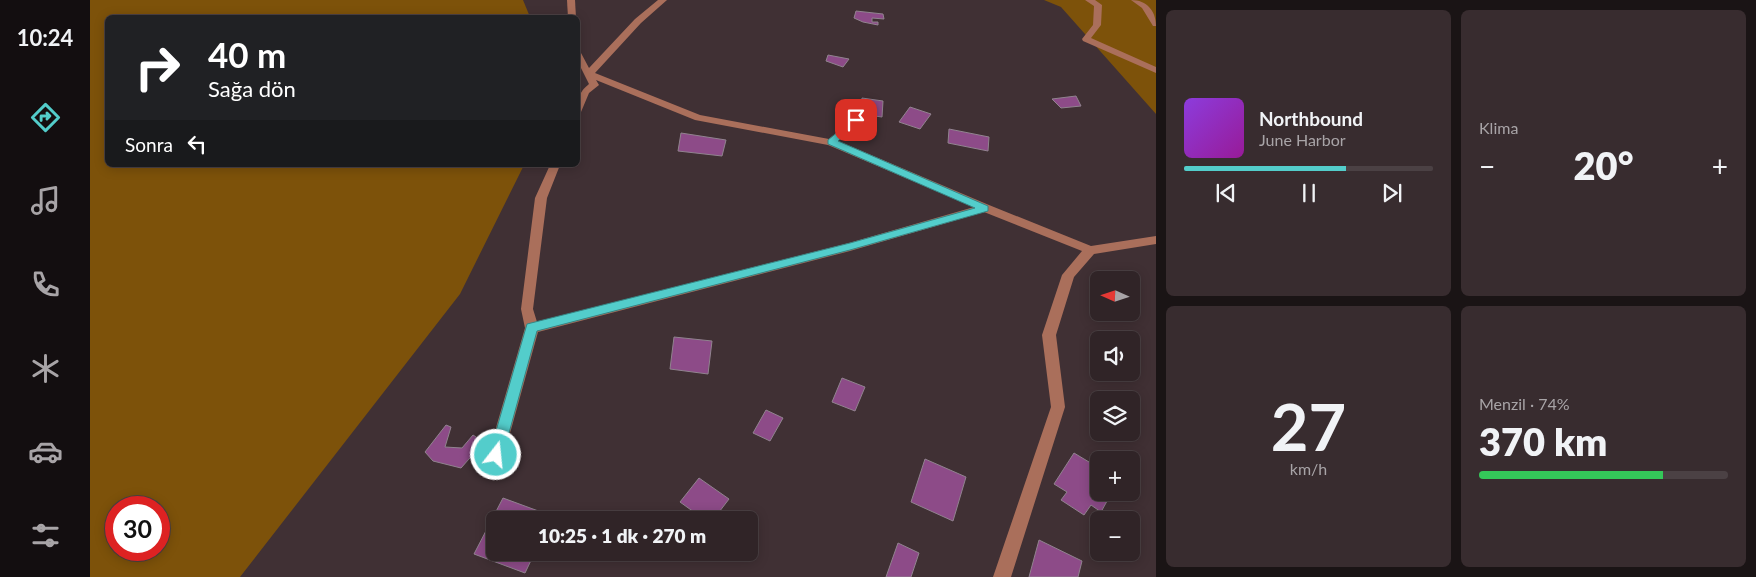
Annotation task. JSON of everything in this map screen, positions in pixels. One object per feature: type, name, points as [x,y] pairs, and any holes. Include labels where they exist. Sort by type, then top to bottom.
[{"type":"street","points":[[571,0],[572,15]]},
{"type":"street","points":[[663,0],[638,21],[589,74],[698,118],[831,142],[985,208],[1090,250],[1156,240]]},
{"type":"street","points":[[1089,0],[1098,5],[1097,25],[1086,39],[1156,70]]},
{"type":"street","points":[[1135,0],[1144,6],[1156,24]]},
{"type":"street","points":[[580,59],[594,84],[585,92],[580,105]]},
{"type":"street","points":[[831,142],[856,120]]},
{"type":"street","points":[[496,455],[532,328],[527,309],[541,198],[554,167]]},
{"type":"street","points":[[532,328],[850,246],[985,208]]},
{"type":"street","points":[[1002,577],[1058,407],[1049,335],[1068,275],[1090,250]]},
{"type":"shaded area","points":[[90,0],[523,0],[529,15],[105,15],[105,167],[523,167],[460,294],[240,577],[90,577]]},
{"type":"shaded area","points":[[1044,0],[1156,0],[1156,114],[1061,7]]},
{"type":"building","points":[[856,11],[883,14],[884,19],[872,18],[872,22],[878,22],[878,25],[863,22],[854,18]]},
{"type":"building","points":[[828,55],[849,59],[843,67],[826,61]]},
{"type":"building","points":[[1076,96],[1081,106],[1061,108],[1052,99]]},
{"type":"building","points":[[862,98],[883,101],[882,117],[860,114]]},
{"type":"building","points":[[910,107],[931,114],[920,129],[899,122]]},
{"type":"building","points":[[949,129],[989,137],[988,151],[948,143]]},
{"type":"building","points":[[681,133],[726,140],[722,156],[678,151]]},
{"type":"building","points":[[674,337],[712,341],[708,374],[670,369]]},
{"type":"building","points":[[842,378],[865,387],[855,411],[832,402]]},
{"type":"building","points":[[766,410],[783,418],[770,441],[753,433]]},
{"type":"building","points":[[446,425],[451,427],[445,447],[462,448],[473,435],[484,442],[461,468],[433,461],[425,452]]},
{"type":"building","points":[[1074,453],[1090,463],[1090,501],[1107,501],[1102,511],[1091,505],[1084,515],[1061,500],[1067,492],[1054,484]]},
{"type":"building","points":[[925,459],[966,477],[953,521],[911,502]]},
{"type":"building","points":[[699,478],[729,499],[720,511],[692,511],[680,502]]},
{"type":"building","points":[[503,498],[538,511],[496,511]]},
{"type":"building","points":[[486,531],[486,558],[474,554]]},
{"type":"building","points":[[1039,540],[1082,561],[1078,577],[1029,577]]},
{"type":"building","points":[[898,543],[919,553],[911,577],[886,577]]},
{"type":"building","points":[[493,561],[531,561],[525,573]]},
{"type":"route","points":[[496,455],[532,328],[850,246],[985,208],[831,142],[856,120]]}]
